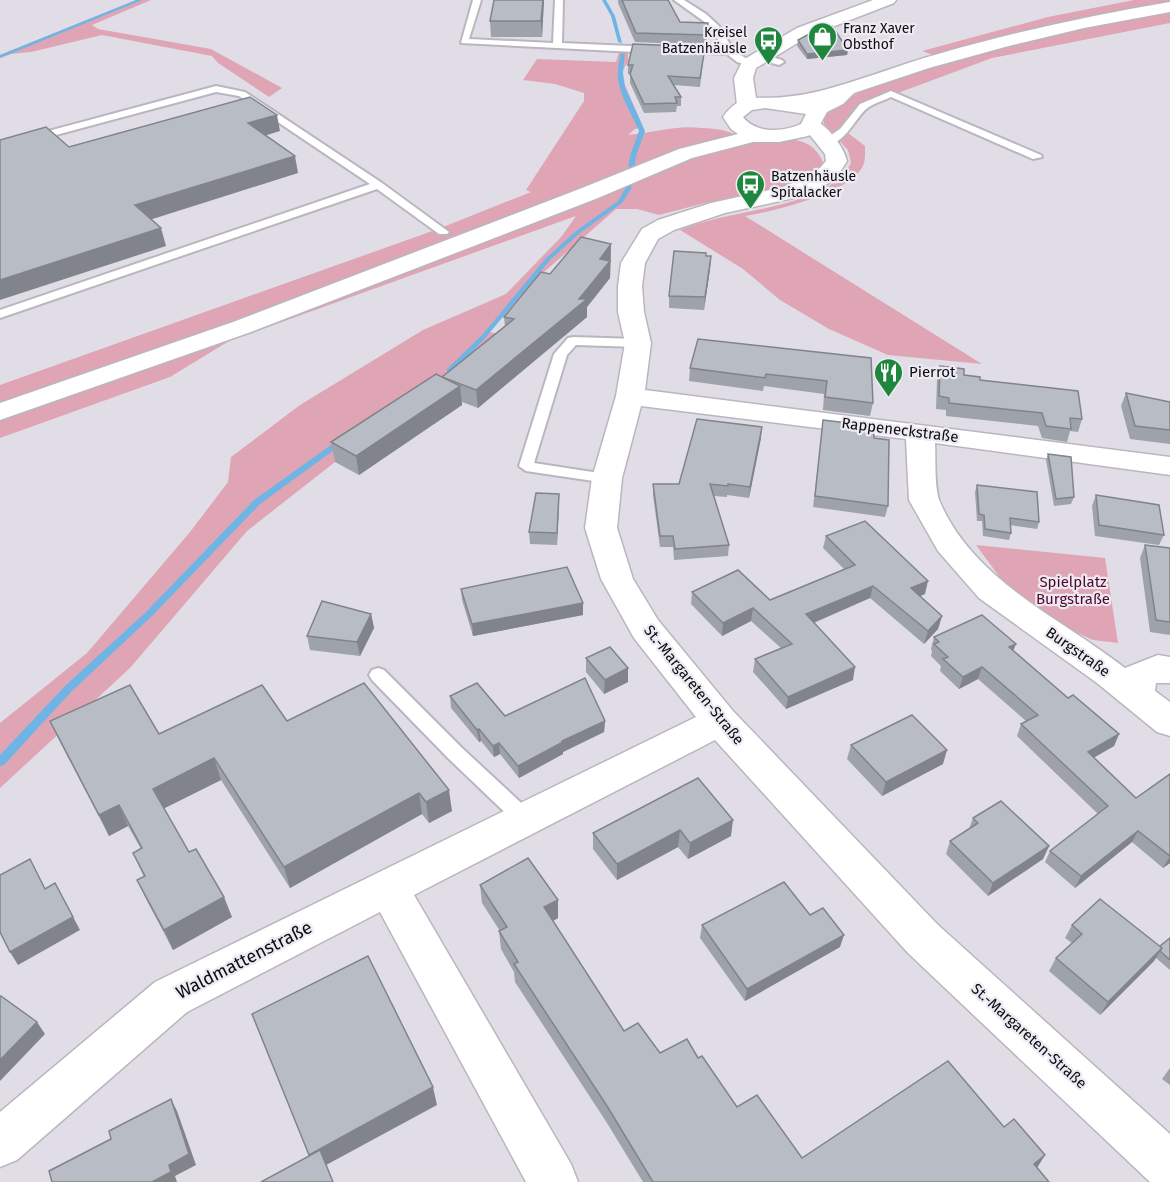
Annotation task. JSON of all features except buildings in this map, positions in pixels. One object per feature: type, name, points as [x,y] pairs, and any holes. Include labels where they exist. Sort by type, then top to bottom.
[{"type":"street","points":[[767,135],[744,129],[735,122],[733,117],[746,96],[744,72],[755,60],[803,32],[888,0]]},
{"type":"street","points":[[779,103],[848,90],[942,58],[1079,24],[1170,7]]},
{"type":"street","points":[[0,412],[242,327],[590,193],[686,153],[717,147],[751,136],[792,134],[804,131],[813,122],[819,108],[836,100],[848,90]]},
{"type":"street","points":[[746,96],[804,109],[813,122]]},
{"type":"street","points":[[686,153],[699,142],[735,122]]},
{"type":"street","name":"St.-Margareten-Straße","points":[[813,122],[835,153],[837,161],[828,173],[813,183],[789,192],[680,219],[650,234],[633,263],[630,286],[631,312],[638,343],[630,396],[607,478],[601,528],[617,579],[646,629],[720,721],[923,939],[1170,1167]]},
{"type":"street","points":[[792,134],[826,143]]},
{"type":"street","name":"Rappeneckstraße","points":[[630,396],[1170,466]]},
{"type":"street","name":"Burgstraße","points":[[920,432],[924,500],[949,544],[991,590],[1137,694],[1170,722]]},
{"type":"street","points":[[1137,694],[1139,675],[1158,668],[1170,670]]},
{"type":"street","name":"Waldmattenstraße","points":[[0,1143],[171,997],[720,721]]},
{"type":"street","points":[[388,887],[553,1182]]},
{"type":"lane","points":[[477,0],[464,41],[728,51]]},
{"type":"lane","points":[[557,45],[559,0]]},
{"type":"lane","points":[[678,0],[700,13],[716,27],[728,51],[735,59],[779,62]]},
{"type":"lane","points":[[590,47],[592,58]]},
{"type":"lane","points":[[0,147],[216,89],[242,94],[378,185],[443,232]]},
{"type":"lane","points":[[826,143],[844,131],[862,106],[891,94],[1037,157]]},
{"type":"lane","points":[[0,314],[378,185]]},
{"type":"lane","points":[[607,478],[526,466],[561,354],[573,342],[638,343]]},
{"type":"lane","points":[[378,675],[455,753],[476,770],[525,819]]},
{"type":"green space","points":[[137,0],[151,0],[92,25],[98,29],[211,49],[282,88],[269,97],[218,63],[212,56],[102,35],[0,58],[0,55]]},
{"type":"green space","points":[[1134,0],[1170,0],[1170,23],[992,58],[863,106],[844,130],[865,146],[864,163],[859,172],[838,188],[823,195],[772,211],[745,216],[982,364],[888,355],[829,329],[780,300],[743,269],[680,230],[804,198],[841,178],[851,163],[848,150],[824,124],[824,115],[834,106],[865,90],[950,61],[922,51],[1048,17]]},
{"type":"green space","points":[[628,51],[628,62],[622,71],[624,83],[643,127],[635,129],[628,135],[692,127],[722,130],[747,140],[791,139],[809,145],[817,152],[823,162],[820,170],[794,184],[659,215],[637,209],[616,209],[535,280],[489,332],[501,334],[438,394],[335,462],[247,531],[130,668],[0,788],[0,723],[87,653],[190,532],[228,482],[231,457],[300,405],[423,330],[506,294],[562,236],[576,216],[229,341],[170,377],[0,438],[0,385],[438,229],[531,192],[526,190],[584,101],[584,93],[555,84],[523,80],[537,59],[616,62],[619,52]]},
{"type":"green space","name":"Spielplatz Burgstraße","points":[[976,545],[1105,558],[1118,643],[1093,640],[1060,625],[1004,583]]},
{"type":"waterway","points":[[0,57],[140,0]]},
{"type":"waterway","points":[[604,0],[613,16],[620,42]]},
{"type":"waterway","points":[[450,371],[485,335],[548,259],[578,232],[620,202],[628,189],[633,156],[642,131],[627,100],[621,80],[623,51]]},
{"type":"waterway","points":[[0,762],[68,689],[149,614],[257,502],[341,442]]},
{"type":"place","name":"Franz Xaver Obsthof","points":[[822,62]]},
{"type":"place","name":"Kreisel Batzenhäusle","points":[[768,66]]},
{"type":"place","name":"Batzenhäusle Spitalacker","points":[[750,210]]},
{"type":"place","name":"Pierrot","points":[[888,398]]}]
